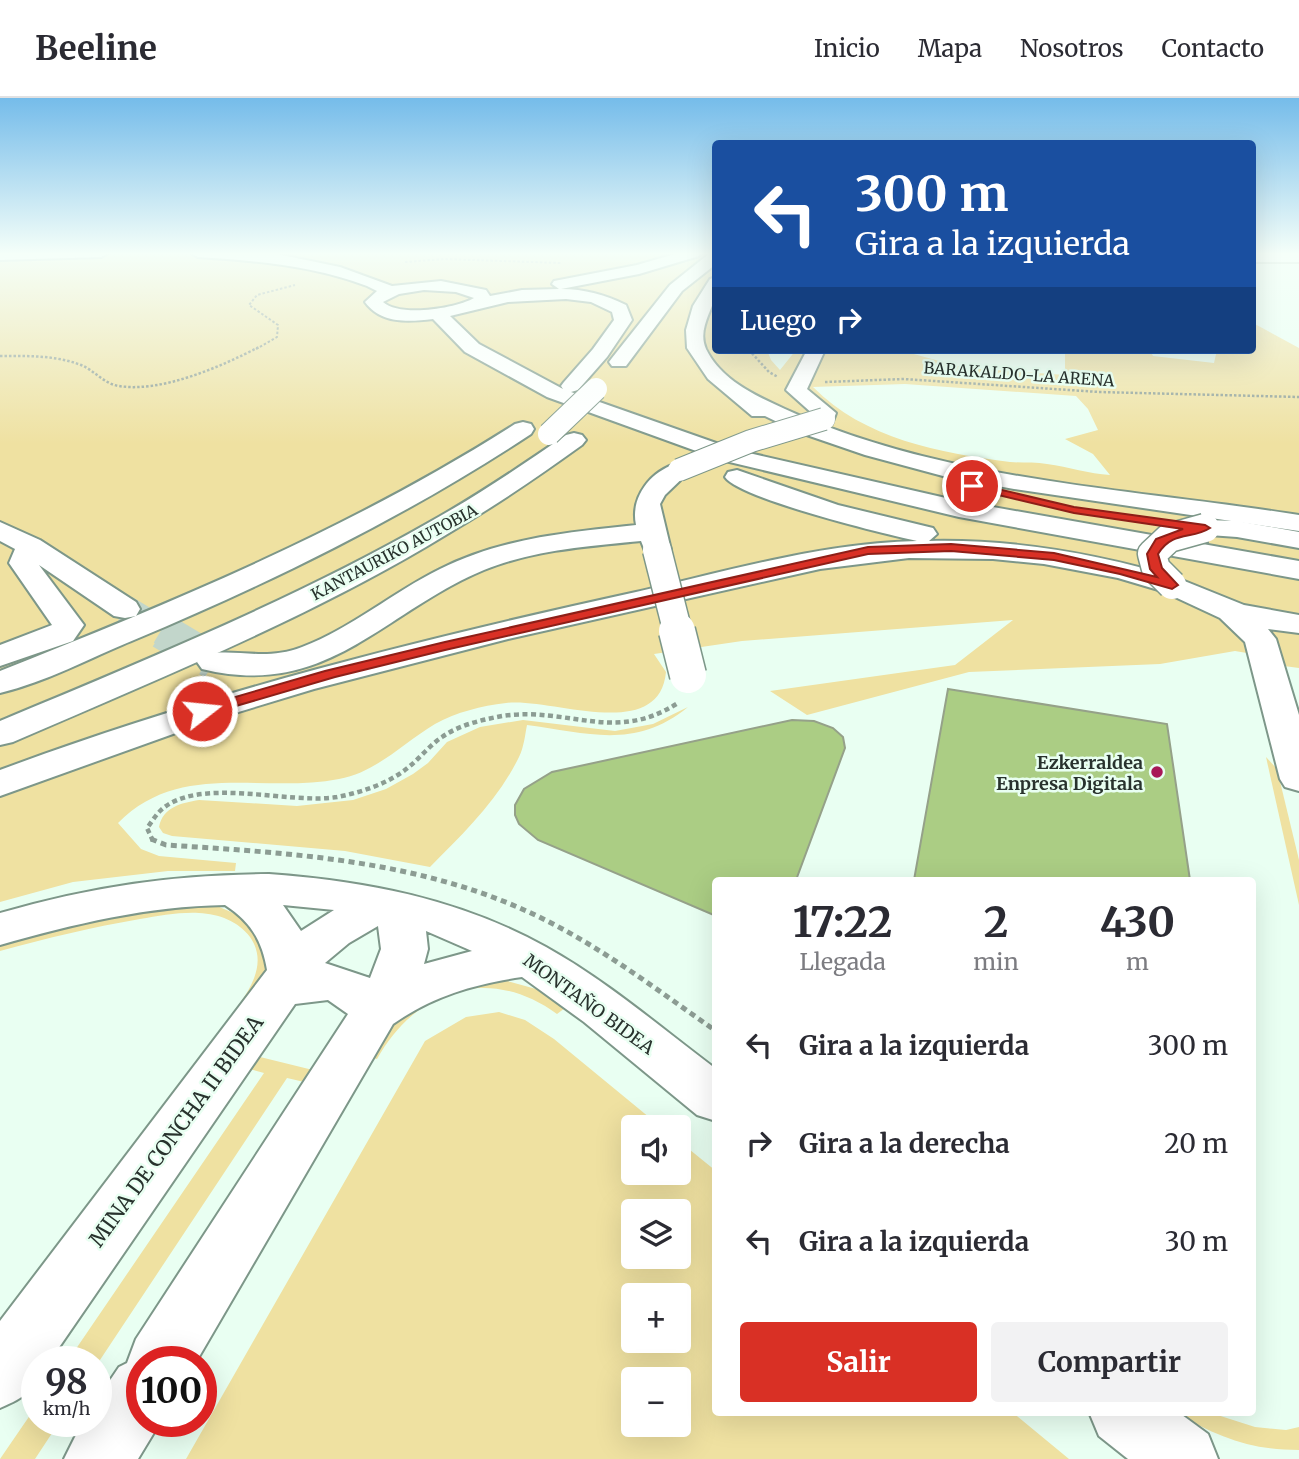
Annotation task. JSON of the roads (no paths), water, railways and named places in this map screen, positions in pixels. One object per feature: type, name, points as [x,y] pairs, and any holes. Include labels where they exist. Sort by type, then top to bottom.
[{"type":"main road","points":[[441,317],[472,348],[624,419],[729,454],[876,491],[1046,526],[1299,570]]},
{"type":"main road","points":[[0,683],[265,572],[373,521],[437,485],[549,434],[563,389],[614,334],[623,320],[622,317]]},
{"type":"main road","name":"KANTAURIKO AUTOBIA","points":[[0,734],[190,652],[364,571],[487,502],[549,434],[596,389],[653,317]]},
{"type":"main road","points":[[664,335],[677,317]]},
{"type":"main road","points":[[698,317],[695,330],[696,348],[715,375],[771,418],[799,432],[872,460],[1074,510]]},
{"type":"main road","points":[[688,676],[646,519],[646,504],[657,487],[679,470],[751,441],[824,419],[825,413],[796,390],[814,354]]},
{"type":"main road","points":[[563,389],[782,460],[898,484],[1205,528],[1237,528],[1299,540]]},
{"type":"main road","points":[[563,389],[618,429],[804,505],[876,525],[1123,570],[1172,585],[1198,600],[1232,613],[1270,622],[1299,624]]},
{"type":"main road","name":"KANTAURIKO AUTOBIA","points":[[0,706],[193,626],[345,557],[458,495],[549,434],[621,395]]},
{"type":"main road","points":[[740,396],[780,417],[840,441],[909,461],[1055,488],[1299,523]]},
{"type":"main road","points":[[1172,585],[1156,569],[1152,554],[1160,542],[1178,533],[1205,528]]},
{"type":"main road","points":[[0,530],[30,546],[125,609]]},
{"type":"main road","points":[[214,662],[244,666],[288,663],[331,646],[453,573],[501,554],[611,536],[654,541]]},
{"type":"main road","points":[[0,656],[62,634],[68,625],[23,563],[30,546]]},
{"type":"main road","points":[[0,784],[177,719],[330,674],[820,560],[909,547],[951,547],[1054,556]]},
{"type":"main road","points":[[1232,613],[1260,639],[1299,779]]},
{"type":"main road","points":[[234,890],[258,904],[275,923],[289,957],[284,982],[336,981],[376,1010]]},
{"type":"main road","name":"MONTAÑO BIDEA","points":[[0,929],[130,898],[234,890],[292,890],[347,896],[386,904],[461,926],[528,959],[560,979],[712,1096]]},
{"type":"main road","points":[[169,1346],[396,975],[405,948],[402,927],[386,904]]},
{"type":"main road","name":"MINA DE CONCHA II BIDEA","points":[[0,1376],[306,952],[324,935],[344,922],[386,904]]},
{"type":"main road","points":[[376,1010],[399,993],[435,976],[478,966],[528,959]]},
{"type":"main road","points":[[99,1459],[126,1416]]},
{"type":"main road","points":[[1128,1416],[1183,1459]]},
{"type":"tunnel","points":[[125,609],[165,633]]},
{"type":"tunnel","points":[[162,631],[214,662]]},
{"type":"place","name":"Ezkerraldea Enpresa Digitala","points":[[1157,772]]}]
